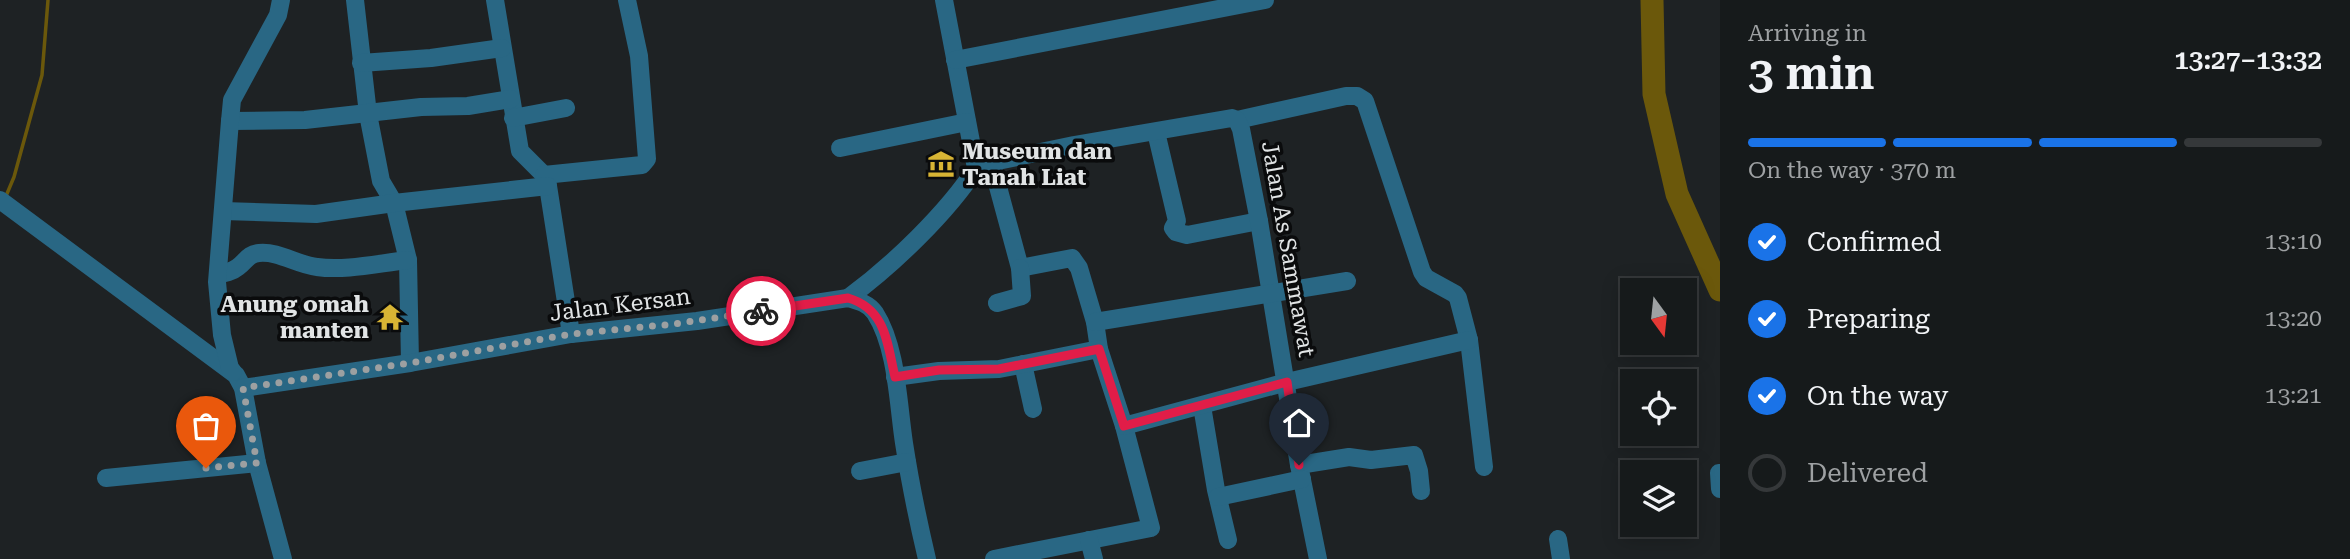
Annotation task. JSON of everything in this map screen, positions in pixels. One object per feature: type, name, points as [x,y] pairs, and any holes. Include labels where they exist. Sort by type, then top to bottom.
[{"type":"street","points":[[281,0],[278,15],[232,100],[218,274],[222,335],[230,368],[239,381],[257,463],[283,559]]},
{"type":"street","points":[[355,0],[368,114],[381,181],[394,203],[408,260],[410,363]]},
{"type":"street","points":[[495,0],[520,151],[546,180],[571,334]]},
{"type":"street","points":[[223,211],[316,214],[642,165],[647,159],[639,56],[626,0]]},
{"type":"street","points":[[944,0],[967,122],[1020,268],[1020,298],[997,303]]},
{"type":"street","points":[[955,60],[1265,0]]},
{"type":"street","points":[[361,64],[431,58],[502,47]]},
{"type":"street","points":[[1237,120],[1346,96],[1357,96],[1364,101],[1422,272],[1426,278],[1455,294],[1469,340],[1484,467]]},
{"type":"street","points":[[230,121],[305,120],[421,107],[468,106],[511,99]]},
{"type":"street","points":[[513,118],[566,108]]},
{"type":"street","name":"Jalan As Sammawat","points":[[983,165],[1074,145],[1232,118],[1237,120],[1259,220],[1318,559]]},
{"type":"street","points":[[839,148],[967,122]]},
{"type":"street","points":[[1156,132],[1177,222],[1174,228],[1176,232],[1187,235],[1259,220]]},
{"type":"street","points":[[848,298],[868,283],[933,220],[983,165]]},
{"type":"street","points":[[0,200],[239,381]]},
{"type":"street","points":[[218,274],[230,272],[239,267],[245,258],[257,253],[269,253],[317,267],[408,260]]},
{"type":"street","points":[[994,559],[1151,528],[1124,426],[1099,349],[1095,322],[1079,268],[1072,258],[1020,268]]},
{"type":"street","points":[[1095,322],[1347,281]]},
{"type":"street","points":[[868,283],[869,306],[883,329],[895,377],[907,462],[927,559]]},
{"type":"street","name":"Jalan Kersan","points":[[239,381],[410,363],[571,334],[697,321],[848,298],[869,306]]},
{"type":"street","points":[[1124,426],[1287,382],[1469,340]]},
{"type":"street","points":[[895,377],[939,370],[999,369],[1099,349]]},
{"type":"street","points":[[1023,364],[1033,409]]},
{"type":"street","points":[[1202,407],[1228,540]]},
{"type":"street","points":[[1218,497],[1349,457],[1371,460],[1414,455],[1421,491]]},
{"type":"street","points":[[860,471],[907,462]]},
{"type":"street","points":[[106,478],[257,463]]},
{"type":"street","points":[[1558,539],[1560,559]]},
{"type":"street","points":[[1089,540],[1094,559]]},
{"type":"waterway","points":[[6,196],[14,177],[42,75],[48,0]]},
{"type":"waterway","points":[[1652,0],[1654,94],[1677,194],[1720,290]]},
{"type":"way so far","points":[[206,468],[257,463],[243,388],[410,363],[571,334],[674,324],[761,311]]},
{"type":"place","name":"Museum dan Tanah Liat","points":[[941,164]]},
{"type":"place","name":"Anung omah manten","points":[[390,317]]},
{"type":"route","points":[[761,311],[848,298],[860,301],[875,313],[883,329],[895,377],[939,370],[999,369],[1099,349],[1124,426],[1287,382],[1299,465]]}]
